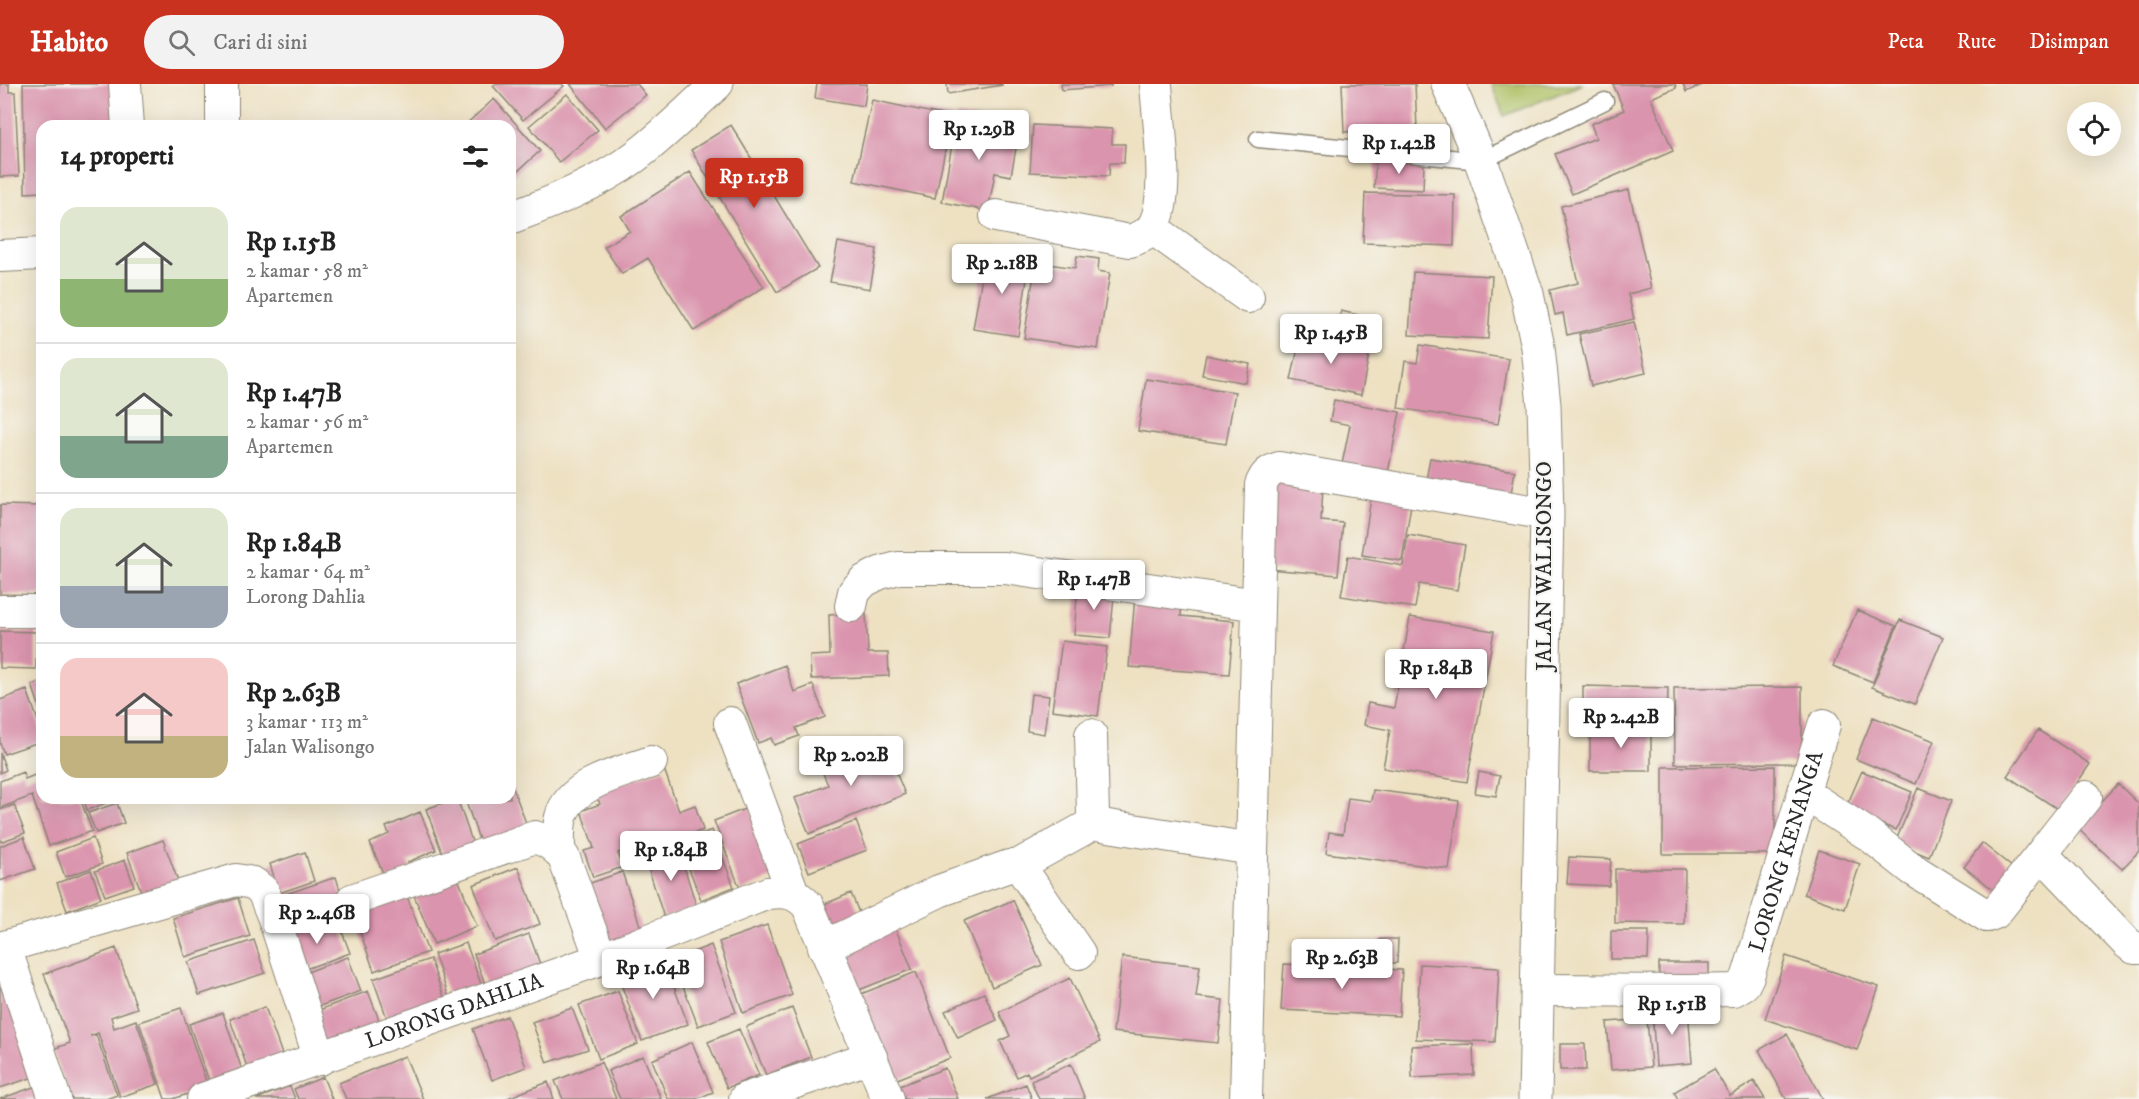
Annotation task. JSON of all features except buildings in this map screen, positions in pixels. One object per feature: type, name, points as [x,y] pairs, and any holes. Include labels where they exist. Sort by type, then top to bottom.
[{"type":"street","points":[[125,84],[128,120]]},
{"type":"street","points":[[222,84],[222,120]]},
{"type":"street","points":[[516,216],[547,204],[600,178],[644,151],[717,84]]},
{"type":"street","points":[[996,216],[1130,241],[1140,238],[1152,228],[1162,194],[1156,84]]},
{"type":"street","name":"JALAN WALISONGO","points":[[1448,84],[1481,161],[1527,294],[1538,347],[1544,405],[1547,514],[1535,1099]]},
{"type":"street","points":[[1152,228],[1248,297]]},
{"type":"street","points":[[0,256],[36,254]]},
{"type":"street","points":[[1246,1099],[1261,485],[1265,476],[1271,470],[1279,468],[1547,514]]},
{"type":"street","points":[[851,606],[854,592],[864,581],[898,568],[1005,568],[1258,605]]},
{"type":"street","points":[[0,611],[36,611]]},
{"type":"street","points":[[730,723],[793,893],[808,906],[888,1099]]},
{"type":"street","name":"LORONG KENANGA","points":[[1537,990],[1688,992],[1734,990],[1742,986],[1748,976],[1824,725]]},
{"type":"street","points":[[1091,735],[1093,815],[1096,822],[1102,825],[1252,849]]},
{"type":"street","points":[[559,850],[561,816],[579,792],[593,783],[651,762]]},
{"type":"street","points":[[1804,793],[1869,835],[1912,869],[1987,916],[1995,912],[2086,797]]},
{"type":"street","points":[[824,947],[939,891],[1009,866],[1017,866],[1096,822]]},
{"type":"street","points":[[352,900],[535,837],[548,842],[559,850],[564,858],[601,959]]},
{"type":"street","points":[[2042,854],[2127,943],[2134,948],[2139,948]]},
{"type":"street","points":[[1017,866],[1023,871],[1079,953]]},
{"type":"street","points":[[55,1099],[2,948],[236,880],[253,883],[263,891],[320,1059]]},
{"type":"street","name":"LORONG DAHLIA","points":[[203,1099],[601,959],[768,893],[793,893]]},
{"type":"street","points":[[745,1099],[871,1057]]},
{"type":"lane","points":[[1258,139],[1481,161],[1605,101]]},
{"type":"green space","points":[[1491,84],[1583,84],[1504,116]]}]
